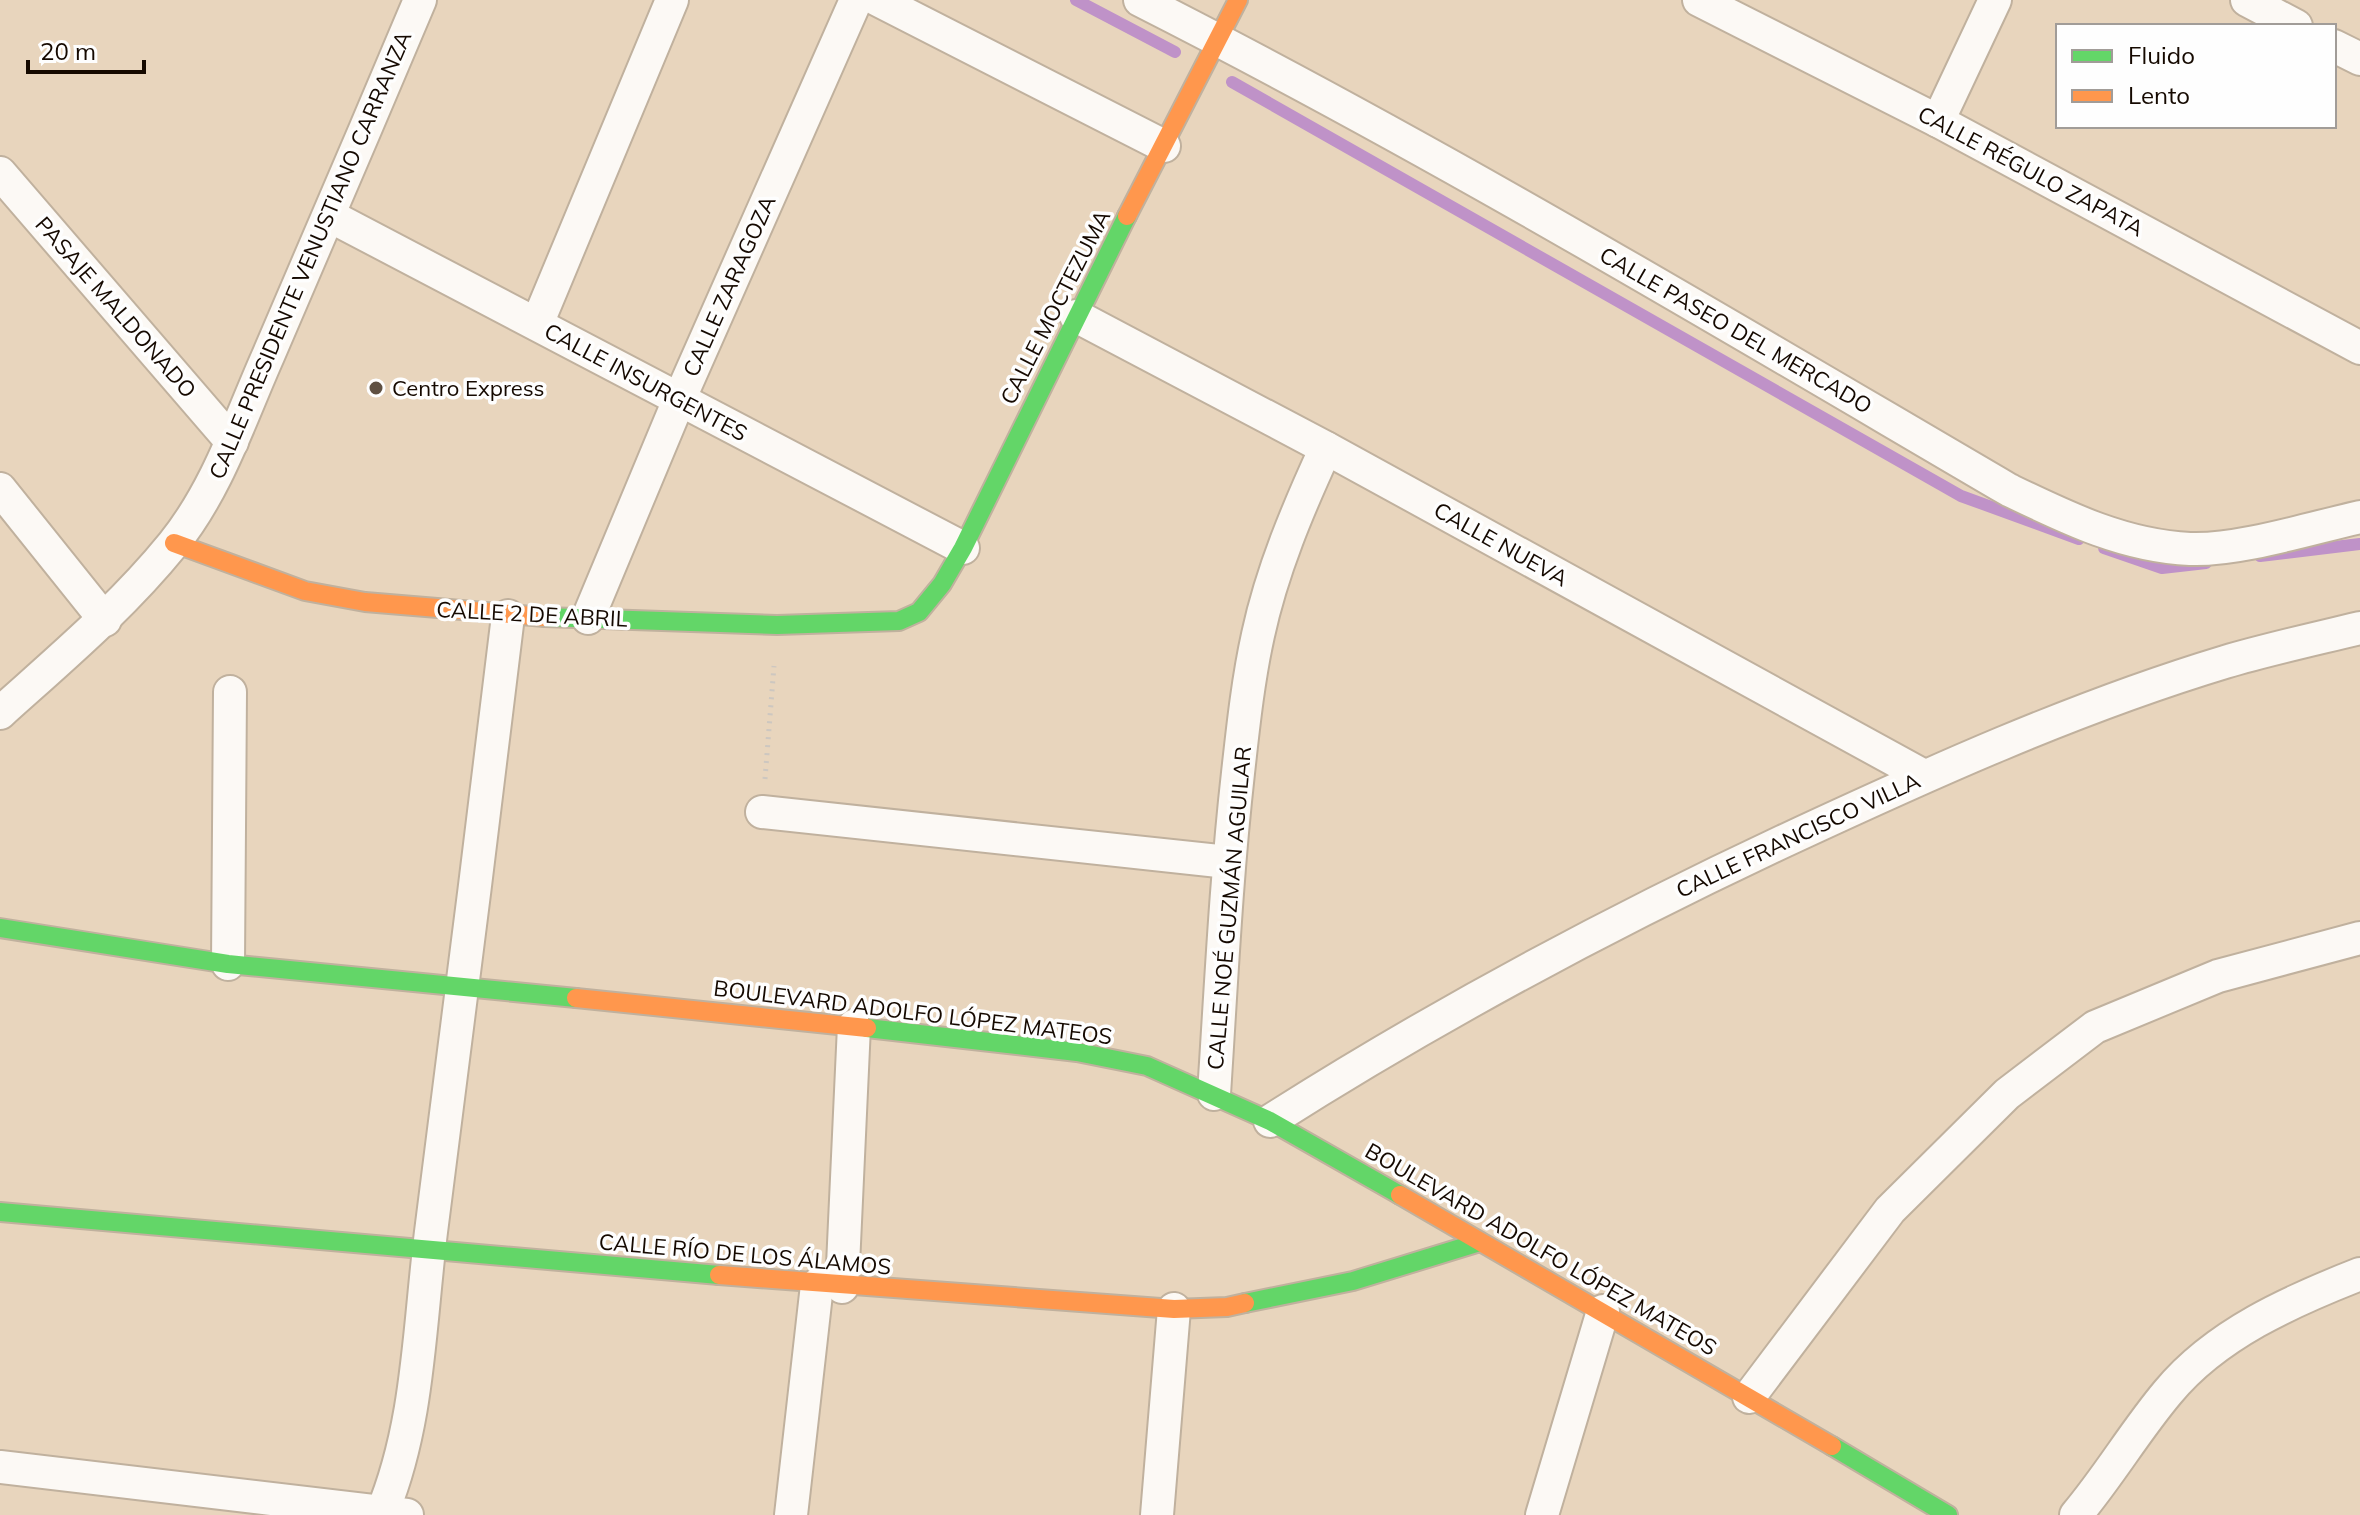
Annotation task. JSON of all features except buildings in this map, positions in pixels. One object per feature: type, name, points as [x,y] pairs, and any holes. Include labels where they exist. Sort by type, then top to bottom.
[{"type":"street","name":"CALLE PRESIDENTE VENUSTIANO CARRANZA","points":[[0,713],[105,620],[174,543],[206,493],[232,442],[420,0]]},
{"type":"street","points":[[537,324],[672,0]]},
{"type":"street","name":"CALLE ZARAGOZA","points":[[588,618],[679,400],[856,0]]},
{"type":"street","points":[[878,0],[1164,146]]},
{"type":"street","name":"CALLE PASEO DEL MERCADO","points":[[1140,0],[1217,39],[1608,255],[2009,490],[2076,523],[2130,541],[2191,549],[2224,546],[2360,517]]},
{"type":"street","name":"CALLE MOCTEZUMA","points":[[899,621],[919,612],[942,584],[963,548],[1076,316],[1238,0]]},
{"type":"street","name":"CALLE RÉGULO ZAPATA","points":[[1699,0],[1938,121],[2360,348]]},
{"type":"street","points":[[1938,121],[1995,0]]},
{"type":"street","points":[[2247,0],[2292,24]]},
{"type":"street","points":[[2336,47],[2360,59]]},
{"type":"street","name":"PASAJE MALDONADO","points":[[0,173],[232,442]]},
{"type":"street","name":"CALLE INSURGENTES","points":[[330,216],[963,548]]},
{"type":"street","name":"CALLE NUEVA","points":[[1076,316],[1326,448],[1924,776]]},
{"type":"street","name":"CALLE NOÉ GUZMÁN AGUILAR","points":[[1214,1094],[1228,862],[1242,736],[1258,636],[1275,570],[1326,448]]},
{"type":"street","points":[[0,489],[105,620]]},
{"type":"street","name":"CALLE 2 DE ABRIL","points":[[174,543],[305,591],[365,602],[508,616],[777,625],[899,621]]},
{"type":"street","points":[[0,1467],[390,1514],[393,1489],[410,1425],[428,1252],[508,616]]},
{"type":"street","name":"CALLE FRANCISCO VILLA","points":[[1270,1121],[1430,1023],[1663,898],[1924,776],[2069,716],[2226,662],[2360,628]]},
{"type":"street","points":[[228,964],[230,692]]},
{"type":"street","points":[[762,812],[1228,862]]},
{"type":"street","name":"BOULEVARD ADOLFO LÓPEZ MATEOS","points":[[0,928],[228,964],[854,1026],[1077,1052],[1147,1066],[1270,1121],[1603,1311],[1948,1515]]},
{"type":"street","points":[[1749,1397],[1890,1210],[2007,1094],[2095,1027],[2218,976],[2360,938]]},
{"type":"street","points":[[791,1515],[830,1286],[854,1026]]},
{"type":"street","name":"CALLE RÍO DE LOS ÁLAMOS","points":[[0,1212],[830,1286],[1174,1309],[1227,1307],[1353,1281],[1480,1242]]},
{"type":"street","points":[[2076,1515],[2169,1391],[2201,1359],[2253,1323],[2321,1289],[2360,1274]]},
{"type":"street","points":[[1157,1515],[1174,1309]]},
{"type":"street","points":[[1542,1515],[1603,1311]]},
{"type":"path","points":[[762,812],[777,625]]},
{"type":"waterway","points":[[1076,0],[1175,52]]},
{"type":"waterway","points":[[1232,82],[1961,496],[2079,539]]},
{"type":"waterway","points":[[2260,556],[2360,544]]},
{"type":"waterway","points":[[2104,548],[2162,568],[2206,563]]},
{"type":"traffic: fast","points":[[545,617],[777,625],[899,621],[919,612],[942,584],[963,548],[1127,216]]},
{"type":"traffic: fast","points":[[0,928],[228,964],[576,998]]},
{"type":"traffic: fast","points":[[867,1028],[1077,1052],[1147,1066],[1270,1121],[1400,1195]]},
{"type":"traffic: fast","points":[[0,1212],[719,1275]]},
{"type":"traffic: fast","points":[[1245,1303],[1353,1281],[1480,1242]]},
{"type":"traffic: fast","points":[[1832,1446],[1948,1515]]},
{"type":"traffic: slow","points":[[1127,216],[1238,0]]},
{"type":"traffic: slow","points":[[174,543],[305,591],[365,602],[545,617]]},
{"type":"traffic: slow","points":[[576,998],[867,1028]]},
{"type":"traffic: slow","points":[[1400,1195],[1832,1446]]},
{"type":"traffic: slow","points":[[719,1275],[1174,1309],[1227,1307],[1245,1303]]},
{"type":"place","name":"Centro Express","points":[[376,388]]}]
